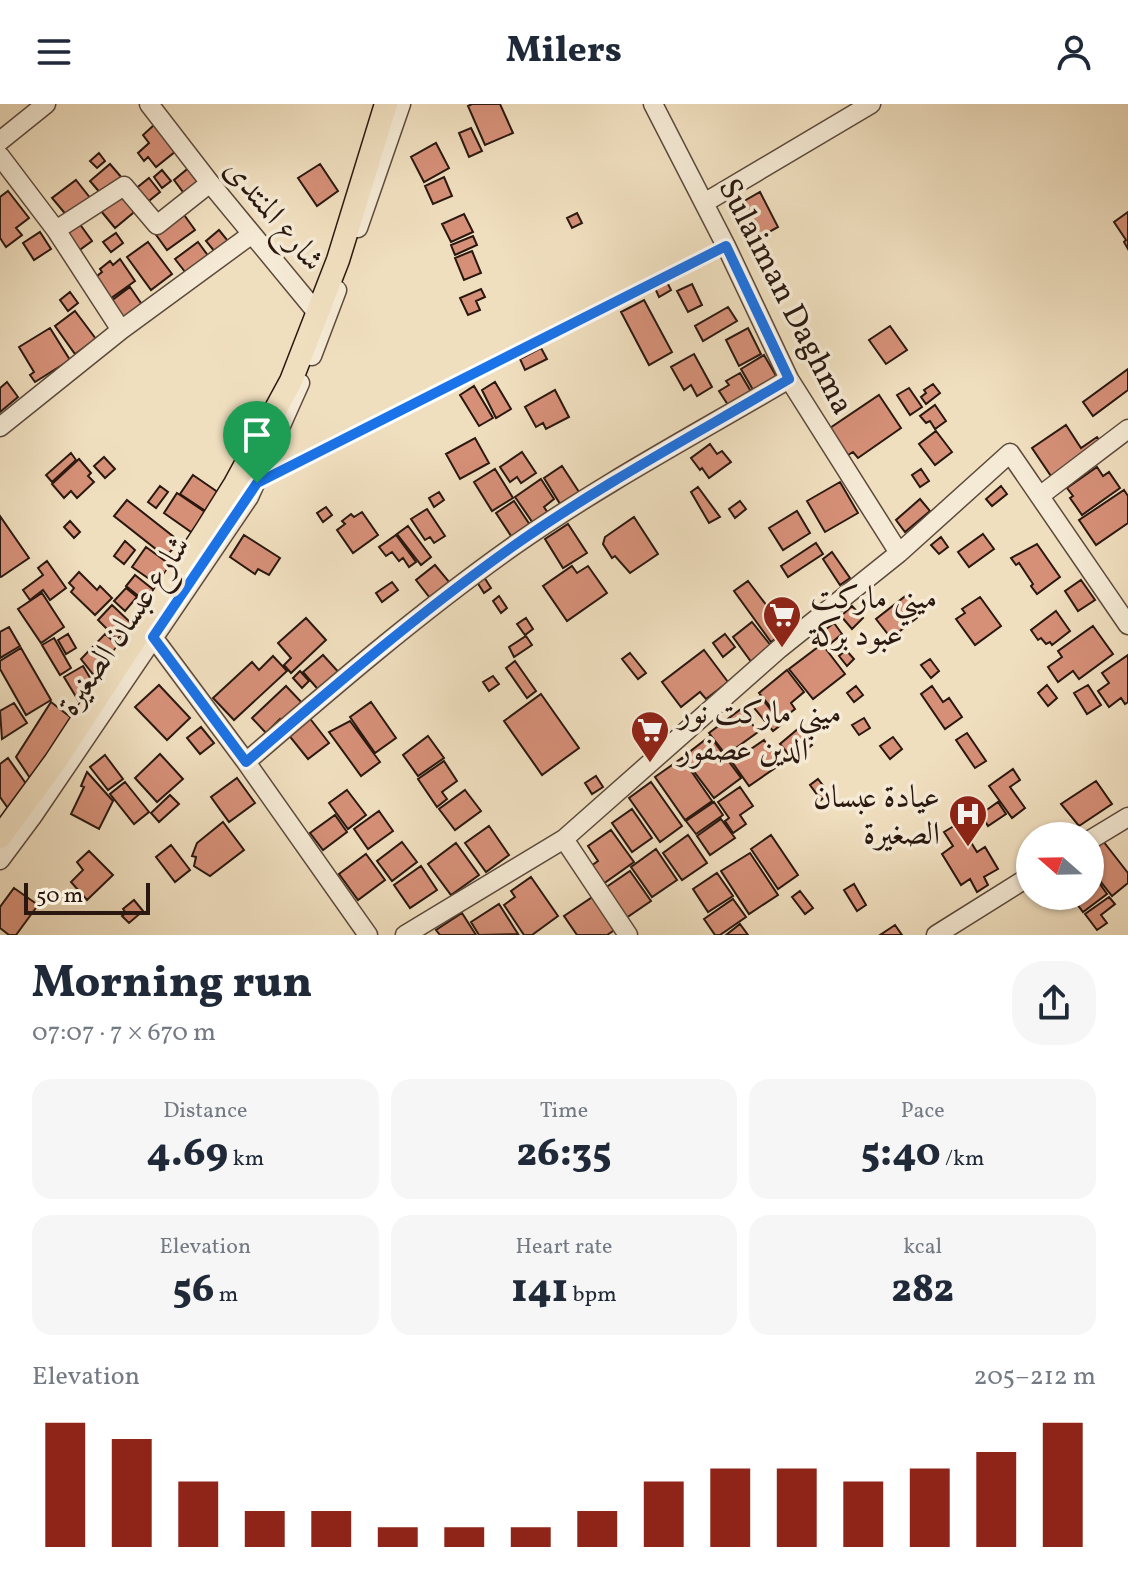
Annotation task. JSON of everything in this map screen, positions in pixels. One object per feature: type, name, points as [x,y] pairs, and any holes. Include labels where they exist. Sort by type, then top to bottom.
[{"type":"main road","name":"شارع عبسان الصغيرة","points":[[0,837],[55,762],[235,484],[291,381],[322,318],[386,104]]},
{"type":"street","points":[[0,141],[46,104]]},
{"type":"street","name":"شارع المنتدى","points":[[149,104],[322,318]]},
{"type":"street","name":"شارع عبسان الصغيرة","points":[[0,860],[257,483],[401,104]]},
{"type":"street","name":"Sulaiman Daghma","points":[[653,104],[726,246],[789,379],[899,553]]},
{"type":"street","points":[[704,203],[861,106]]},
{"type":"street","points":[[0,156],[56,230],[121,330]]},
{"type":"street","points":[[56,230],[124,186],[157,225],[210,183]]},
{"type":"street","points":[[0,427],[121,330],[252,234]]},
{"type":"street","points":[[246,762],[439,600],[515,545],[627,474],[789,379]]},
{"type":"street","points":[[1041,495],[1128,429]]},
{"type":"street","points":[[405,935],[564,839],[779,649],[899,553],[1010,453],[1128,625]]},
{"type":"street","points":[[153,637],[368,935]]},
{"type":"street","points":[[1104,832],[1128,817]]},
{"type":"street","points":[[564,839],[628,935]]},
{"type":"street","points":[[936,935],[1016,885]]},
{"type":"path","points":[[257,483],[726,246]]},
{"type":"building","points":[[500,104],[513,133],[485,145],[468,106]]},
{"type":"building","points":[[155,124],[176,151],[156,167],[148,157],[144,161],[138,153],[149,143],[143,135]]},
{"type":"building","points":[[471,128],[482,151],[469,157],[459,133]]},
{"type":"building","points":[[436,143],[449,168],[424,182],[411,157]]},
{"type":"building","points":[[99,153],[105,161],[97,168],[90,161]]},
{"type":"building","points":[[110,164],[122,178],[102,195],[90,181]]},
{"type":"building","points":[[320,164],[338,191],[317,206],[298,178]]},
{"type":"building","points":[[191,166],[204,182],[186,196],[174,180]]},
{"type":"building","points":[[162,170],[171,181],[162,188],[154,177]]},
{"type":"building","points":[[444,177],[452,196],[433,204],[425,186]]},
{"type":"building","points":[[149,178],[160,192],[145,204],[134,190]]},
{"type":"building","points":[[76,180],[91,199],[68,217],[52,198]]},
{"type":"building","points":[[8,191],[29,218],[16,228],[22,235],[6,247],[0,238],[0,197]]},
{"type":"building","points":[[760,192],[778,227],[747,244],[734,214],[739,204]]},
{"type":"building","points":[[121,194],[139,208],[115,228],[101,211]]},
{"type":"building","points":[[182,212],[195,230],[167,250],[154,232]]},
{"type":"building","points":[[1128,212],[1128,249],[1114,222]]},
{"type":"building","points":[[577,213],[582,223],[572,228],[567,218]]},
{"type":"building","points":[[464,214],[473,232],[451,242],[442,224]]},
{"type":"building","points":[[79,223],[92,241],[74,254],[61,236]]},
{"type":"building","points":[[219,230],[228,241],[215,252],[206,241]]},
{"type":"building","points":[[40,232],[51,249],[34,260],[23,243]]},
{"type":"building","points":[[116,233],[123,243],[111,252],[103,242]]},
{"type":"building","points":[[473,236],[477,245],[455,255],[451,245]]},
{"type":"building","points":[[148,242],[172,274],[151,290],[127,257]]},
{"type":"building","points":[[198,242],[212,261],[189,277],[175,259]]},
{"type":"building","points":[[472,251],[481,273],[464,280],[455,258]]},
{"type":"building","points":[[120,259],[135,281],[107,301],[92,280],[110,261],[113,265]]},
{"type":"building","points":[[667,282],[671,290],[659,297],[655,288]]},
{"type":"building","points":[[692,284],[702,305],[688,312],[677,291]]},
{"type":"building","points":[[130,287],[143,306],[120,322],[107,304]]},
{"type":"building","points":[[481,289],[485,297],[476,301],[480,310],[468,315],[460,298]]},
{"type":"building","points":[[70,292],[78,303],[68,311],[60,300]]},
{"type":"building","points":[[644,300],[672,352],[649,365],[621,312]]},
{"type":"building","points":[[728,307],[737,321],[703,341],[695,326]]},
{"type":"building","points":[[75,311],[96,339],[75,354],[55,326]]},
{"type":"building","points":[[890,326],[907,350],[886,364],[869,340]]},
{"type":"building","points":[[50,328],[70,360],[35,382],[30,375],[34,372],[19,347]]},
{"type":"building","points":[[748,328],[761,354],[739,366],[726,340]]},
{"type":"building","points":[[541,348],[547,359],[525,370],[520,359]]},
{"type":"building","points":[[694,354],[712,387],[697,396],[691,385],[684,390],[671,367]]},
{"type":"building","points":[[764,355],[779,381],[756,395],[741,369]]},
{"type":"building","points":[[1128,369],[1128,390],[1093,416],[1083,402]]},
{"type":"building","points":[[740,373],[753,395],[730,408],[719,391],[729,385],[726,381]]},
{"type":"building","points":[[7,382],[18,397],[0,412],[0,388]]},
{"type":"building","points":[[495,382],[511,409],[496,418],[482,390]]},
{"type":"building","points":[[933,384],[940,393],[926,404],[921,397],[926,393],[924,390]]},
{"type":"building","points":[[474,386],[493,418],[479,426],[460,395]]},
{"type":"building","points":[[909,388],[922,407],[910,415],[897,395]]},
{"type":"building","points":[[555,390],[569,417],[546,429],[543,423],[536,427],[525,407]]},
{"type":"building","points":[[836,394],[843,405],[833,411],[826,400]]},
{"type":"building","points":[[879,395],[901,428],[858,458],[853,452],[845,457],[827,430]]},
{"type":"building","points":[[935,405],[946,421],[935,429],[930,421],[926,423],[920,416]]},
{"type":"building","points":[[1066,425],[1081,448],[1097,437],[1103,445],[1053,479],[1032,448]]},
{"type":"building","points":[[936,431],[952,452],[935,465],[919,444]]},
{"type":"building","points":[[475,438],[489,463],[460,479],[446,454]]},
{"type":"building","points":[[710,444],[717,454],[722,451],[731,462],[709,478],[691,458]]},
{"type":"building","points":[[522,452],[536,473],[521,483],[517,477],[510,482],[500,467]]},
{"type":"building","points":[[71,453],[76,460],[52,482],[46,475]]},
{"type":"building","points":[[104,457],[115,469],[105,478],[94,466]]},
{"type":"building","points":[[79,459],[91,473],[88,476],[94,482],[77,498],[71,491],[64,498],[52,484]]},
{"type":"building","points":[[562,466],[581,495],[562,507],[544,478]]},
{"type":"building","points":[[1097,467],[1103,476],[1109,472],[1120,488],[1082,515],[1067,488]]},
{"type":"building","points":[[495,469],[513,498],[492,511],[474,482]]},
{"type":"building","points":[[921,469],[929,481],[920,487],[912,475]]},
{"type":"building","points":[[193,475],[222,495],[210,514],[180,494]]},
{"type":"building","points":[[541,479],[554,499],[544,507],[550,516],[535,526],[515,497]]},
{"type":"building","points":[[840,482],[858,513],[825,532],[807,501]]},
{"type":"building","points":[[160,486],[168,492],[156,508],[148,502]]},
{"type":"building","points":[[1001,486],[1007,494],[992,506],[986,499]]},
{"type":"building","points":[[698,487],[720,517],[709,523],[691,492]]},
{"type":"building","points":[[1124,490],[1128,496],[1128,523],[1096,545],[1079,520]]},
{"type":"building","points":[[439,492],[444,500],[434,507],[429,498]]},
{"type":"building","points":[[177,493],[208,514],[194,534],[164,513]]},
{"type":"building","points":[[920,499],[930,511],[905,532],[896,520]]},
{"type":"building","points":[[127,500],[179,541],[166,557],[114,516]]},
{"type":"building","points":[[514,501],[530,525],[515,542],[496,513]]},
{"type":"building","points":[[740,501],[746,509],[735,518],[729,509]]},
{"type":"building","points":[[326,507],[332,515],[323,522],[317,513]]},
{"type":"building","points":[[427,509],[445,536],[434,543],[430,537],[425,540],[411,519]]},
{"type":"building","points":[[797,511],[810,533],[783,550],[769,528]]},
{"type":"building","points":[[362,512],[378,535],[353,553],[337,530],[351,514],[354,517]]},
{"type":"building","points":[[0,516],[29,558],[1,577],[0,576]]},
{"type":"building","points":[[634,517],[658,554],[630,573],[615,556],[612,558],[603,544],[605,537]]},
{"type":"building","points":[[70,521],[80,532],[74,538],[64,527]]},
{"type":"building","points":[[568,524],[587,553],[563,568],[545,539]]},
{"type":"building","points":[[408,526],[431,557],[421,565],[397,534]]},
{"type":"building","points":[[983,534],[994,549],[969,567],[958,552]]},
{"type":"building","points":[[244,535],[280,558],[269,575],[258,569],[255,574],[230,557]]},
{"type":"building","points":[[396,535],[416,562],[409,567],[403,558],[399,561],[392,552],[386,556],[379,547]]},
{"type":"building","points":[[941,537],[948,547],[939,554],[931,545]]},
{"type":"building","points":[[125,541],[135,550],[124,564],[114,556]]},
{"type":"building","points":[[816,543],[823,554],[788,577],[781,566]]},
{"type":"building","points":[[1037,544],[1060,577],[1037,594],[1019,563],[1016,565],[1011,558]]},
{"type":"building","points":[[146,547],[172,566],[158,585],[132,567]]},
{"type":"building","points":[[832,552],[850,578],[840,585],[823,559]]},
{"type":"building","points":[[47,561],[66,588],[50,600],[43,590],[30,600],[23,590],[43,575],[38,568]]},
{"type":"building","points":[[435,565],[450,583],[430,598],[416,580]]},
{"type":"building","points":[[572,566],[577,573],[588,566],[607,593],[567,621],[543,586]]},
{"type":"building","points":[[79,572],[97,590],[100,586],[112,598],[95,615],[71,592],[74,588],[69,583]]},
{"type":"building","points":[[135,575],[155,591],[146,602],[126,586]]},
{"type":"building","points":[[484,577],[491,588],[484,593],[477,582]]},
{"type":"building","points":[[1081,580],[1095,600],[1078,611],[1065,591]]},
{"type":"building","points":[[748,581],[786,631],[771,642],[734,591]]},
{"type":"building","points":[[392,582],[398,590],[382,602],[376,593]]},
{"type":"building","points":[[126,588],[137,597],[125,611],[114,601]]},
{"type":"building","points":[[42,593],[64,627],[41,643],[18,609]]},
{"type":"building","points":[[908,594],[923,613],[891,638],[876,619]]},
{"type":"building","points":[[499,596],[507,608],[501,613],[493,601]]},
{"type":"building","points":[[980,597],[1001,626],[975,645],[956,619],[965,613],[962,609]]},
{"type":"building","points":[[112,605],[132,624],[117,639],[98,620]]},
{"type":"building","points":[[852,606],[863,618],[852,629],[841,616]]},
{"type":"building","points":[[1056,611],[1070,631],[1052,645],[1050,642],[1046,644],[1041,638],[1038,640],[1031,630]]},
{"type":"building","points":[[306,618],[326,640],[291,673],[284,665],[291,658],[278,643]]},
{"type":"building","points":[[526,618],[533,629],[525,635],[517,624]]},
{"type":"building","points":[[752,622],[772,647],[752,663],[733,637]]},
{"type":"building","points":[[834,623],[842,634],[830,644],[821,633]]},
{"type":"building","points":[[1093,626],[1113,654],[1079,679],[1073,671],[1058,682],[1048,667],[1062,657],[1058,651]]},
{"type":"building","points":[[9,627],[20,646],[0,658],[0,632]]},
{"type":"building","points":[[68,634],[76,648],[66,654],[58,640]]},
{"type":"building","points":[[105,634],[119,646],[96,678],[81,659]]},
{"type":"building","points":[[725,634],[735,647],[723,657],[713,643]]},
{"type":"building","points":[[526,636],[532,645],[514,657],[509,647]]},
{"type":"building","points":[[54,638],[71,668],[60,675],[42,645]]},
{"type":"building","points":[[822,644],[845,674],[813,699],[789,669]]},
{"type":"building","points":[[21,648],[51,700],[26,715],[0,669],[0,661]]},
{"type":"building","points":[[704,650],[728,682],[706,699],[700,692],[681,707],[662,682]]},
{"type":"building","points":[[846,650],[854,659],[847,666],[839,656]]},
{"type":"building","points":[[630,653],[646,673],[638,679],[622,659]]},
{"type":"building","points":[[323,655],[342,676],[322,694],[303,672]]},
{"type":"building","points":[[1128,655],[1128,702],[1125,704],[1121,698],[1109,707],[1098,691],[1109,683],[1102,673]]},
{"type":"building","points":[[273,656],[287,671],[234,720],[213,698],[252,662],[259,670]]},
{"type":"building","points":[[930,659],[939,671],[931,678],[921,665]]},
{"type":"building","points":[[515,661],[536,691],[527,698],[506,668]]},
{"type":"building","points":[[83,666],[96,688],[78,700],[64,677]]},
{"type":"building","points":[[787,670],[804,692],[791,703],[795,709],[781,720],[759,693]]},
{"type":"building","points":[[300,671],[309,681],[302,688],[293,678]]},
{"type":"building","points":[[493,676],[499,684],[489,691],[483,682]]},
{"type":"building","points":[[159,685],[190,718],[167,740],[135,707]]},
{"type":"building","points":[[1047,685],[1057,698],[1048,706],[1038,693]]},
{"type":"building","points":[[1088,685],[1101,705],[1087,714],[1074,693]]},
{"type":"building","points":[[286,686],[304,705],[284,724],[280,719],[266,733],[252,718]]},
{"type":"building","points":[[856,686],[863,695],[854,702],[847,693]]},
{"type":"building","points":[[932,686],[943,702],[949,698],[962,717],[945,729],[921,694]]},
{"type":"building","points":[[541,694],[579,748],[542,775],[504,721]]},
{"type":"building","points":[[760,696],[782,724],[773,731],[750,703]]},
{"type":"building","points":[[51,702],[74,720],[32,781],[16,757]]},
{"type":"building","points":[[371,702],[396,738],[375,753],[350,717]]},
{"type":"building","points":[[14,703],[27,723],[2,739],[0,711]]},
{"type":"building","points":[[741,709],[758,732],[726,755],[709,733]]},
{"type":"building","points":[[308,716],[329,743],[308,759],[287,733]]},
{"type":"building","points":[[864,718],[870,728],[859,735],[852,725]]},
{"type":"building","points":[[350,721],[380,762],[361,776],[329,732]]},
{"type":"building","points":[[664,725],[669,731],[654,743],[649,737]]},
{"type":"building","points":[[201,727],[214,743],[200,754],[187,738]]},
{"type":"building","points":[[799,728],[812,745],[793,760],[780,744]]},
{"type":"building","points":[[967,733],[986,761],[975,768],[956,740]]},
{"type":"building","points":[[428,736],[444,758],[418,776],[403,755]]},
{"type":"building","points":[[710,736],[741,778],[714,798],[683,757]]},
{"type":"building","points":[[893,737],[902,749],[890,759],[880,746]]},
{"type":"building","points":[[764,740],[781,764],[749,786],[732,762]]},
{"type":"building","points":[[160,754],[183,779],[157,802],[135,778]]},
{"type":"building","points":[[105,755],[123,779],[108,790],[90,767]]},
{"type":"building","points":[[8,758],[29,788],[10,811],[0,797],[0,764]]},
{"type":"building","points":[[682,758],[712,801],[685,820],[655,777]]},
{"type":"building","points":[[444,761],[457,781],[442,792],[447,799],[437,807],[418,779]]},
{"type":"building","points":[[1013,769],[1020,780],[1010,787],[1025,808],[1012,818],[989,786]]},
{"type":"building","points":[[87,772],[113,801],[99,829],[71,814],[84,787],[81,786]]},
{"type":"building","points":[[596,776],[603,787],[592,794],[585,783]]},
{"type":"building","points":[[237,778],[255,803],[229,822],[211,797]]},
{"type":"building","points":[[818,779],[829,793],[821,800],[810,785]]},
{"type":"building","points":[[1096,781],[1112,804],[1085,822],[1076,822],[1061,804]]},
{"type":"building","points":[[125,782],[149,812],[134,824],[110,794]]},
{"type":"building","points":[[651,782],[682,826],[660,842],[629,798]]},
{"type":"building","points":[[740,787],[753,806],[740,815],[746,824],[733,833],[725,821],[729,818],[718,802]]},
{"type":"building","points":[[347,790],[366,815],[348,829],[329,803]]},
{"type":"building","points":[[465,790],[481,811],[455,830],[439,809]]},
{"type":"building","points":[[170,795],[179,804],[159,822],[151,813]]},
{"type":"building","points":[[714,802],[723,815],[696,834],[686,821]]},
{"type":"building","points":[[998,802],[1006,814],[988,826],[981,814]]},
{"type":"building","points":[[632,809],[652,838],[632,852],[612,823]]},
{"type":"building","points":[[379,811],[393,831],[368,849],[354,829]]},
{"type":"building","points":[[335,815],[347,832],[323,850],[310,833]]},
{"type":"building","points":[[721,819],[735,838],[710,855],[697,836]]},
{"type":"building","points":[[223,822],[244,850],[210,876],[194,866],[196,857],[192,856],[197,843]]},
{"type":"building","points":[[959,823],[977,852],[985,847],[998,869],[984,877],[988,885],[977,892],[970,879],[961,885],[942,854],[953,846],[944,832]]},
{"type":"building","points":[[489,826],[509,855],[486,872],[465,843]]},
{"type":"building","points":[[611,830],[634,862],[603,884],[591,866],[598,861],[588,846]]},
{"type":"building","points":[[688,835],[707,863],[682,880],[663,853]]},
{"type":"building","points":[[771,835],[798,875],[778,889],[751,849]]},
{"type":"building","points":[[402,842],[417,862],[392,881],[377,861]]},
{"type":"building","points":[[1104,842],[1128,873],[1128,883],[1112,896],[1104,886]]},
{"type":"building","points":[[456,843],[479,875],[451,895],[428,864]]},
{"type":"building","points":[[171,845],[190,870],[175,882],[156,857]]},
{"type":"building","points":[[656,849],[677,880],[652,897],[631,867]]},
{"type":"building","points":[[89,851],[113,875],[87,900],[71,882],[83,870],[77,862]]},
{"type":"building","points":[[750,853],[778,895],[749,914],[721,871]]},
{"type":"building","points":[[366,854],[385,880],[358,900],[339,874]]},
{"type":"building","points":[[421,866],[437,890],[410,908],[394,885]]},
{"type":"building","points":[[630,871],[651,901],[626,918],[605,888]]},
{"type":"building","points":[[717,873],[733,896],[708,912],[693,889]]},
{"type":"building","points":[[531,877],[558,916],[532,935],[524,935],[504,905],[515,897],[511,891]]},
{"type":"building","points":[[854,884],[866,905],[857,911],[844,890]]},
{"type":"building","points":[[14,888],[38,905],[16,935],[9,935],[0,928],[0,907]]},
{"type":"building","points":[[800,891],[813,908],[805,914],[792,897]]},
{"type":"building","points":[[594,896],[616,929],[607,935],[577,935],[564,916]]},
{"type":"building","points":[[1109,897],[1115,904],[1101,915],[1107,923],[1097,930],[1085,914],[1091,910],[1104,910],[1104,901]]},
{"type":"building","points":[[733,899],[746,917],[720,935],[715,935],[704,919]]},
{"type":"building","points":[[134,900],[143,911],[129,923],[122,916],[126,913],[123,909]]},
{"type":"building","points":[[499,904],[518,934],[479,935],[471,922]]},
{"type":"building","points":[[462,913],[476,935],[440,935],[436,930]]},
{"type":"building","points":[[740,924],[748,935],[726,935]]},
{"type":"building","points":[[895,925],[902,935],[880,935]]},
{"type":"place","name":"ميني ماركت عبود بركة","points":[[782,649]]},
{"type":"place","name":"ميني ماركت نور الدين عصفور","points":[[650,764]]},
{"type":"place","name":"عيادة عبسان الصغيرة","points":[[968,848]]},
{"type":"route","points":[[726,246],[789,379],[627,474],[515,545],[439,600],[246,762],[153,637],[257,483],[726,246]]}]
